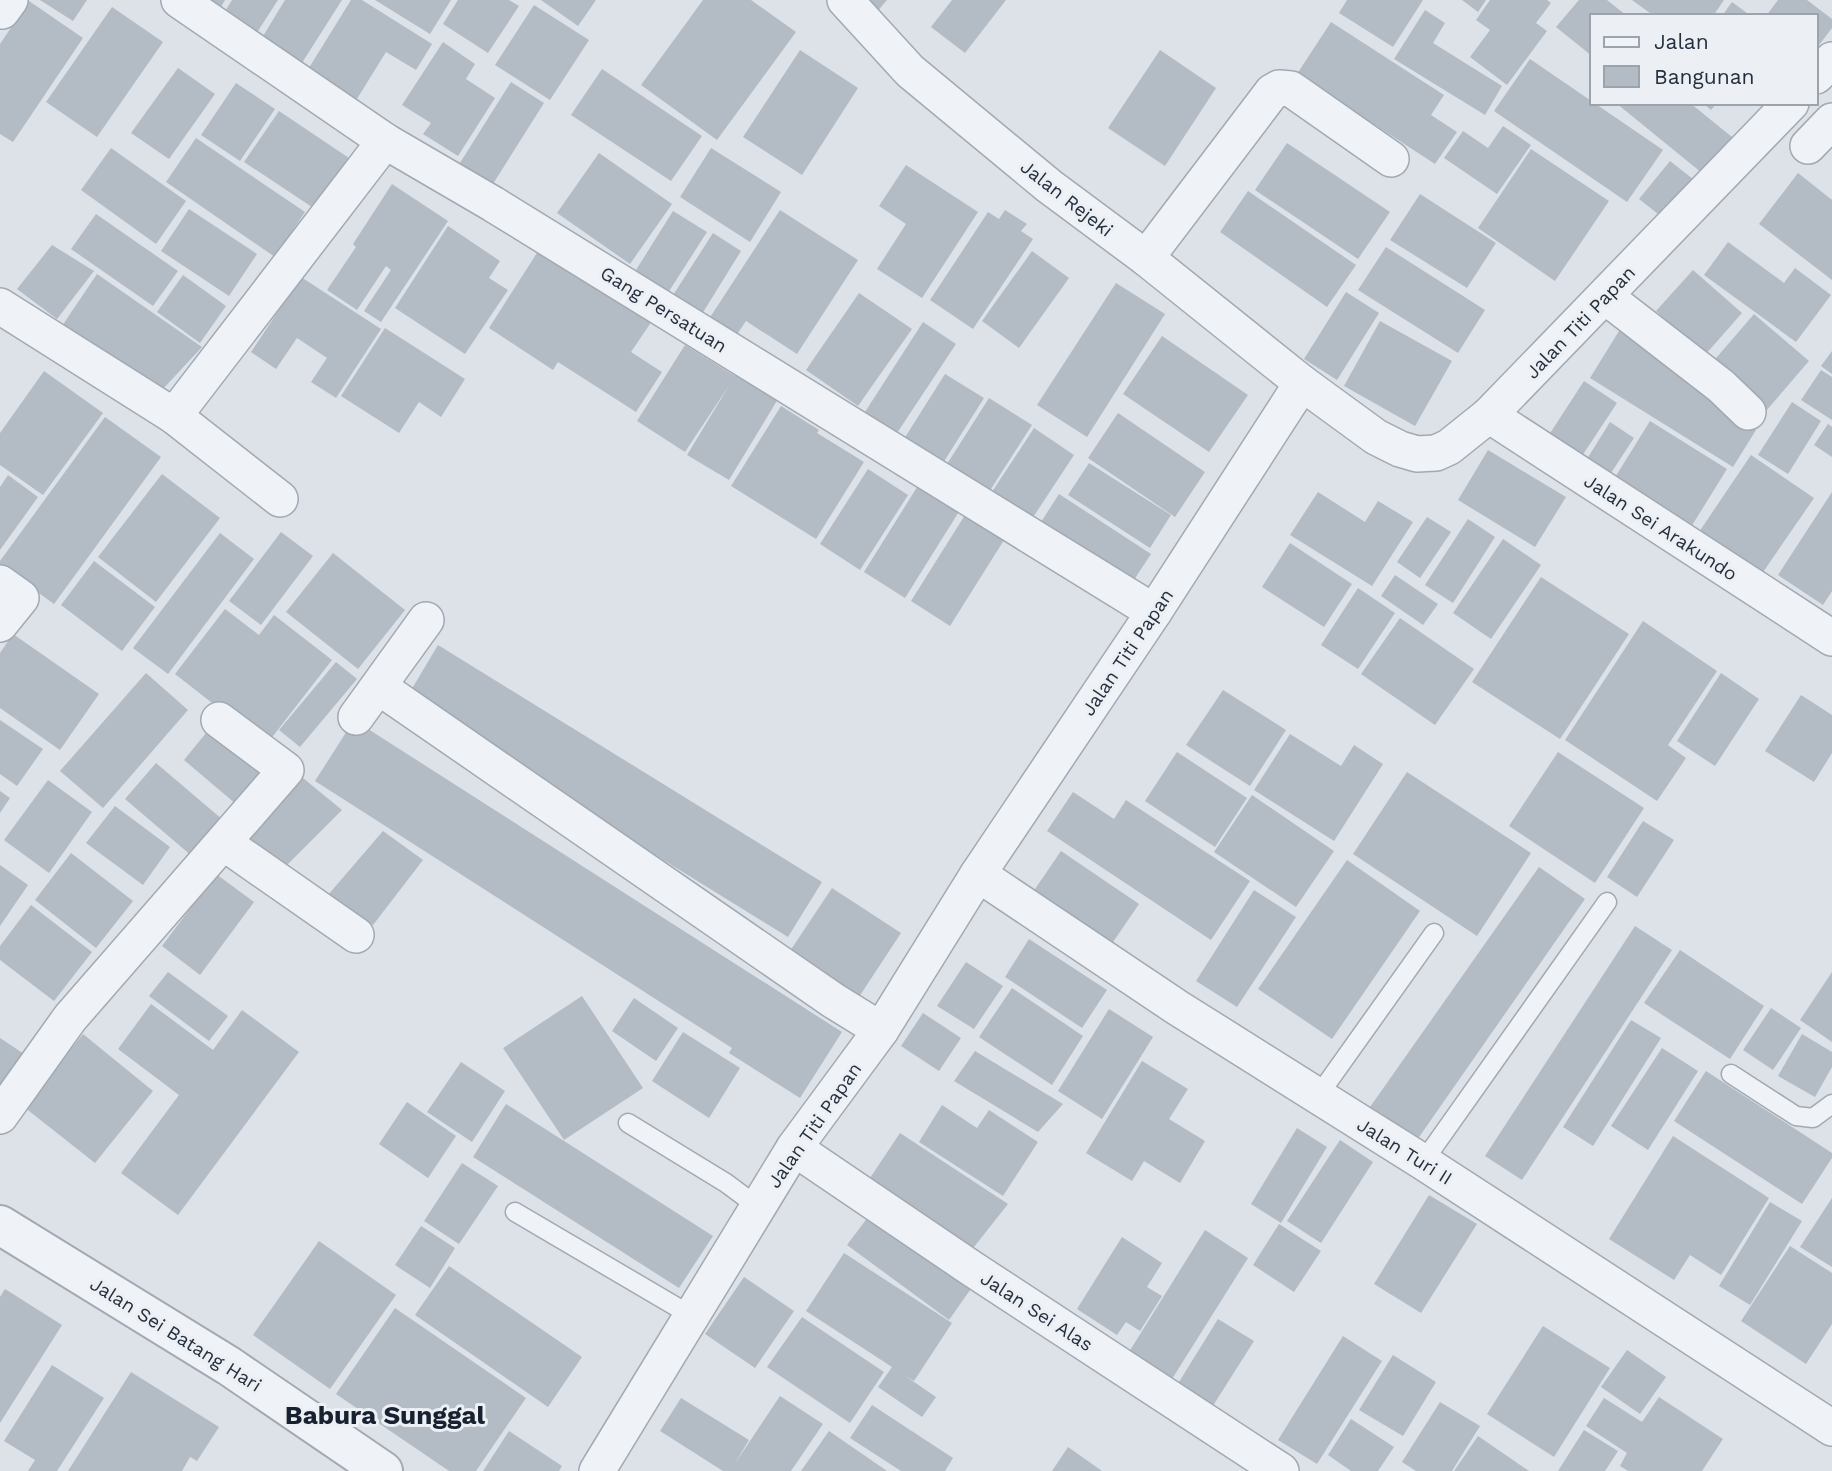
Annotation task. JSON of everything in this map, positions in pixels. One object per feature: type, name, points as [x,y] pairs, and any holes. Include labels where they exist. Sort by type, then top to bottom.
[{"type":"street","name":"Gang Persatuan","points":[[179,0],[385,141],[493,204],[1154,612]]},
{"type":"street","name":"Jalan Rejeki","points":[[845,0],[910,71],[1049,186],[1146,258],[1302,383]]},
{"type":"street","points":[[1818,74],[1832,60]]},
{"type":"street","points":[[1146,258],[1272,92],[1279,88],[1291,89],[1391,159]]},
{"type":"street","name":"Jalan Titi Papan","points":[[597,1471],[794,1148],[881,1030],[978,874],[1154,612],[1302,383],[1376,437],[1400,449],[1418,454],[1436,453],[1449,447],[1489,415],[1789,105]]},
{"type":"street","points":[[1808,146],[1832,121]]},
{"type":"street","points":[[174,415],[385,141]]},
{"type":"street","points":[[1606,297],[1721,386],[1748,412]]},
{"type":"street","points":[[0,306],[174,415],[280,499]]},
{"type":"street","name":"Jalan Sei Arakundo","points":[[1489,415],[1832,638]]},
{"type":"street","points":[[356,717],[426,620]]},
{"type":"street","points":[[379,687],[834,1001],[881,1030]]},
{"type":"street","points":[[0,1116],[70,1018],[286,770],[219,720]]},
{"type":"street","points":[[224,844],[356,935]]},
{"type":"street","name":"Jalan Turi II","points":[[978,874],[1178,1008],[1423,1162],[1832,1428]]},
{"type":"street","name":"Jalan Sei Alas","points":[[794,1148],[971,1268],[1281,1471]]},
{"type":"street","name":"Jalan Sei Batang Hari","points":[[0,1225],[229,1366],[383,1471]]},
{"type":"lane","points":[[1423,1162],[1607,902]]},
{"type":"lane","points":[[1318,1097],[1434,933]]},
{"type":"lane","points":[[1731,1074],[1796,1116],[1813,1118],[1832,1104]]},
{"type":"lane","points":[[628,1123],[726,1183],[757,1206]]},
{"type":"lane","points":[[515,1212],[692,1316]]},
{"type":"building","points":[[40,0],[87,0],[73,21]]},
{"type":"building","points":[[211,0],[225,0],[221,7]]},
{"type":"building","points":[[232,0],[278,0],[256,34],[224,13]]},
{"type":"building","points":[[285,0],[342,0],[300,66],[260,41]]},
{"type":"building","points":[[351,0],[362,0],[432,44],[416,70],[386,52],[355,102],[307,71]]},
{"type":"building","points":[[375,0],[451,0],[430,34]]},
{"type":"building","points":[[458,0],[509,0],[519,6],[488,53],[443,24]]},
{"type":"building","points":[[541,0],[596,0],[578,26]]},
{"type":"building","points":[[703,0],[751,0],[796,32],[717,140],[641,85]]},
{"type":"building","points":[[862,0],[887,0],[876,13]]},
{"type":"building","points":[[952,0],[1006,0],[965,53],[931,27]]},
{"type":"building","points":[[1347,0],[1423,0],[1393,47],[1339,13]]},
{"type":"building","points":[[1462,0],[1486,0],[1478,12]]},
{"type":"building","points":[[1490,0],[1547,0],[1551,3],[1536,23],[1547,31],[1507,85],[1470,57],[1490,30],[1476,20]]},
{"type":"building","points":[[1579,0],[1607,0],[1624,14],[1590,14],[1590,54],[1556,27]]},
{"type":"building","points":[[1632,0],[1724,0],[1714,14],[1651,14]]},
{"type":"building","points":[[1778,0],[1807,0],[1832,19],[1832,28],[1818,46],[1818,14],[1768,14]]},
{"type":"building","points":[[29,1],[83,38],[13,142],[0,134],[0,44]]},
{"type":"building","points":[[1732,2],[1748,14],[1723,14]]},
{"type":"building","points":[[534,5],[589,40],[550,100],[495,65]]},
{"type":"building","points":[[112,7],[163,42],[97,137],[46,102]]},
{"type":"building","points":[[1425,10],[1445,23],[1433,43],[1502,86],[1485,115],[1394,59]]},
{"type":"building","points":[[1331,22],[1444,95],[1431,115],[1457,132],[1435,164],[1297,74]]},
{"type":"building","points":[[443,42],[475,64],[466,79],[495,98],[458,156],[423,134],[431,123],[402,105]]},
{"type":"building","points":[[800,50],[858,88],[802,175],[743,137]]},
{"type":"building","points":[[1160,50],[1216,88],[1165,166],[1108,128]]},
{"type":"building","points":[[1530,59],[1590,100],[1590,105],[1597,105],[1663,150],[1627,202],[1494,111]]},
{"type":"building","points":[[178,68],[215,94],[169,159],[131,133]]},
{"type":"building","points":[[602,69],[702,136],[671,181],[571,115]]},
{"type":"building","points":[[511,82],[544,103],[491,187],[458,166]]},
{"type":"building","points":[[236,83],[275,109],[240,161],[201,135]]},
{"type":"building","points":[[1618,105],[1692,105],[1732,137],[1702,173]]},
{"type":"building","points":[[279,111],[352,160],[318,211],[244,162]]},
{"type":"building","points":[[1503,126],[1531,145],[1497,194],[1444,158],[1463,131],[1488,148]]},
{"type":"building","points":[[196,138],[305,212],[275,257],[166,182]]},
{"type":"building","points":[[1287,143],[1390,212],[1358,259],[1255,190]]},
{"type":"building","points":[[111,148],[186,201],[156,244],[81,190]]},
{"type":"building","points":[[711,148],[781,192],[750,242],[680,197]]},
{"type":"building","points":[[1531,149],[1609,201],[1555,281],[1478,228]]},
{"type":"building","points":[[599,153],[672,204],[630,264],[557,213]]},
{"type":"building","points":[[1670,161],[1698,183],[1667,221],[1639,199]]},
{"type":"building","points":[[906,165],[978,212],[922,298],[877,269],[906,224],[879,206]]},
{"type":"building","points":[[1798,173],[1832,200],[1832,280],[1759,224]]},
{"type":"building","points":[[392,184],[448,221],[381,322],[364,311],[391,270],[386,266],[357,310],[327,290],[356,247],[353,244]]},
{"type":"building","points":[[1248,191],[1356,265],[1327,307],[1220,232]]},
{"type":"building","points":[[1420,194],[1496,243],[1467,288],[1390,240]]},
{"type":"building","points":[[189,209],[257,254],[229,296],[161,251]]},
{"type":"building","points":[[780,210],[858,260],[797,354],[746,321],[734,339],[707,322]]},
{"type":"building","points":[[1005,210],[1027,224],[1021,231],[1033,239],[973,329],[930,300],[988,212],[999,219]]},
{"type":"building","points":[[673,211],[707,232],[664,299],[631,278]]},
{"type":"building","points":[[96,214],[178,271],[153,306],[71,249]]},
{"type":"building","points":[[448,226],[500,261],[489,278],[508,290],[465,354],[395,308]]},
{"type":"building","points":[[713,233],[741,251],[697,322],[668,303]]},
{"type":"building","points":[[1728,242],[1784,283],[1795,268],[1831,295],[1796,342],[1704,275]]},
{"type":"building","points":[[52,245],[94,271],[57,319],[17,289]]},
{"type":"building","points":[[542,245],[654,318],[631,352],[662,372],[636,412],[558,362],[553,370],[489,328]]},
{"type":"building","points":[[1386,247],[1485,310],[1458,353],[1358,290]]},
{"type":"building","points":[[1032,251],[1069,278],[1019,348],[982,321]]},
{"type":"building","points":[[1693,270],[1742,313],[1705,355],[1656,311]]},
{"type":"building","points":[[97,274],[202,347],[162,390],[62,326]]},
{"type":"building","points":[[183,275],[226,306],[200,343],[157,312]]},
{"type":"building","points":[[301,277],[381,329],[336,398],[311,382],[327,358],[297,338],[276,369],[251,352]]},
{"type":"building","points":[[1116,283],[1165,314],[1087,437],[1037,405]]},
{"type":"building","points":[[1346,292],[1379,313],[1337,380],[1304,359]]},
{"type":"building","points":[[859,293],[912,329],[858,406],[806,370]]},
{"type":"building","points":[[1754,314],[1809,361],[1766,411],[1711,364]]},
{"type":"building","points":[[1380,321],[1452,361],[1415,426],[1344,386]]},
{"type":"building","points":[[923,322],[956,344],[897,433],[865,412]]},
{"type":"building","points":[[385,328],[465,379],[441,417],[419,402],[399,433],[341,396]]},
{"type":"building","points":[[1619,331],[1722,396],[1717,405],[1756,430],[1733,467],[1590,378]]},
{"type":"building","points":[[1162,336],[1248,395],[1209,452],[1123,394]]},
{"type":"building","points":[[685,345],[778,399],[729,480],[687,455],[730,384],[685,452],[637,421]]},
{"type":"building","points":[[1832,351],[1832,374],[1821,366]]},
{"type":"building","points":[[1821,370],[1832,377],[1832,420],[1801,400]]},
{"type":"building","points":[[44,371],[103,413],[43,495],[0,465],[0,433]]},
{"type":"building","points":[[945,374],[984,398],[943,463],[904,439]]},
{"type":"building","points":[[1584,381],[1617,403],[1578,462],[1545,441]]},
{"type":"building","points":[[989,398],[1032,425],[989,492],[947,464]]},
{"type":"building","points":[[1792,402],[1821,421],[1788,474],[1758,455]]},
{"type":"building","points":[[781,406],[819,430],[817,433],[864,462],[816,539],[731,486]]},
{"type":"building","points":[[1118,413],[1205,472],[1175,517],[1088,458]]},
{"type":"building","points":[[105,417],[161,457],[54,604],[0,565],[0,561]]},
{"type":"building","points":[[1650,421],[1727,469],[1691,527],[1614,479]]},
{"type":"building","points":[[1610,422],[1634,438],[1605,482],[1582,467]]},
{"type":"building","points":[[1828,424],[1832,427],[1832,457],[1814,445]]},
{"type":"building","points":[[1034,428],[1074,455],[1028,525],[988,498]]},
{"type":"building","points":[[1488,450],[1566,497],[1535,547],[1458,500]]},
{"type":"building","points":[[1751,455],[1814,498],[1759,578],[1697,535]]},
{"type":"building","points":[[1089,463],[1171,515],[1150,548],[1068,495]]},
{"type":"building","points":[[868,469],[908,495],[860,570],[820,544]]},
{"type":"building","points":[[162,474],[220,518],[156,602],[98,557]]},
{"type":"building","points":[[8,475],[38,497],[0,550],[0,487]]},
{"type":"building","points":[[919,484],[960,510],[905,598],[864,572]]},
{"type":"building","points":[[1318,492],[1365,522],[1378,501],[1413,522],[1372,586],[1290,535]]},
{"type":"building","points":[[1832,492],[1832,591],[1823,605],[1778,575]]},
{"type":"building","points":[[1059,494],[1151,554],[1128,589],[1036,530]]},
{"type":"building","points":[[965,515],[1004,540],[950,626],[911,601]]},
{"type":"building","points":[[1427,517],[1451,532],[1420,578],[1397,562]]},
{"type":"building","points":[[1468,519],[1495,537],[1453,603],[1425,585]]},
{"type":"building","points":[[281,532],[313,556],[261,625],[229,601]]},
{"type":"building","points":[[220,533],[254,559],[168,674],[133,648]]},
{"type":"building","points":[[1503,539],[1541,565],[1491,639],[1453,613]]},
{"type":"building","points":[[1290,543],[1352,584],[1324,627],[1262,587]]},
{"type":"building","points":[[333,553],[405,610],[358,669],[286,612]]},
{"type":"building","points":[[94,561],[155,607],[122,651],[61,605]]},
{"type":"building","points":[[1395,575],[1438,604],[1423,625],[1381,596]]},
{"type":"building","points":[[1541,577],[1629,634],[1560,739],[1472,682]]},
{"type":"building","points":[[1358,588],[1395,613],[1358,669],[1321,645]]},
{"type":"building","points":[[225,609],[259,635],[274,615],[332,660],[266,745],[175,674]]},
{"type":"building","points":[[1400,618],[1474,669],[1435,725],[1361,674]]},
{"type":"building","points":[[1643,621],[1717,671],[1668,745],[1686,758],[1657,801],[1565,740]]},
{"type":"building","points":[[13,634],[99,694],[60,750],[0,708],[0,653]]},
{"type":"building","points":[[438,645],[822,882],[788,937],[531,778],[407,697]]},
{"type":"building","points":[[336,662],[357,679],[300,747],[279,730]]},
{"type":"building","points":[[146,673],[188,710],[103,808],[60,771]]},
{"type":"building","points":[[1721,673],[1759,699],[1715,766],[1677,741]]},
{"type":"building","points":[[1223,690],[1286,730],[1250,786],[1186,745]]},
{"type":"building","points":[[1801,695],[1832,715],[1832,753],[1814,782],[1765,751]]},
{"type":"building","points":[[0,720],[43,749],[17,786],[0,774]]},
{"type":"building","points":[[354,720],[842,1032],[800,1098],[729,1053],[732,1048],[315,781]]},
{"type":"building","points":[[215,722],[274,772],[243,810],[184,760]]},
{"type":"building","points":[[1290,734],[1341,766],[1354,745],[1383,764],[1334,841],[1254,790]]},
{"type":"building","points":[[1177,752],[1247,798],[1215,847],[1145,801]]},
{"type":"building","points":[[1558,752],[1644,808],[1595,883],[1509,826]]},
{"type":"building","points":[[156,763],[223,820],[193,857],[125,799]]},
{"type":"building","points":[[1407,772],[1531,853],[1477,936],[1353,854]]},
{"type":"building","points":[[303,778],[342,810],[278,874],[242,843]]},
{"type":"building","points":[[48,780],[92,812],[49,873],[4,840]]},
{"type":"building","points":[[0,791],[10,798],[0,813]]},
{"type":"building","points":[[1073,792],[1114,819],[1126,800],[1250,881],[1211,940],[1047,831]]},
{"type":"building","points":[[1252,795],[1334,851],[1296,907],[1214,852]]},
{"type":"building","points":[[115,806],[170,847],[143,885],[86,843]]},
{"type":"building","points":[[1643,821],[1674,840],[1637,897],[1607,877]]},
{"type":"building","points":[[383,831],[423,860],[373,925],[328,895]]},
{"type":"building","points":[[1061,851],[1139,904],[1111,945],[1033,892]]},
{"type":"building","points":[[71,853],[133,901],[96,948],[35,900]]},
{"type":"building","points":[[1347,860],[1420,911],[1332,1039],[1258,989]]},
{"type":"building","points":[[0,865],[28,885],[0,926]]},
{"type":"building","points":[[1539,867],[1585,899],[1417,1140],[1370,1107]]},
{"type":"building","points":[[216,874],[254,902],[200,975],[162,946]]},
{"type":"building","points":[[832,888],[901,933],[855,1003],[786,957]]},
{"type":"building","points":[[1254,890],[1296,917],[1237,1007],[1196,981]]},
{"type":"building","points":[[31,905],[92,952],[54,1001],[0,960],[0,946]]},
{"type":"building","points":[[1635,926],[1672,950],[1522,1180],[1485,1156]]},
{"type":"building","points":[[1029,939],[1107,990],[1082,1028],[1005,977]]},
{"type":"building","points":[[1680,950],[1764,1006],[1730,1059],[1644,1003]]},
{"type":"building","points":[[966,962],[1003,986],[974,1029],[937,1006]]},
{"type":"building","points":[[168,972],[228,1016],[209,1041],[149,996]]},
{"type":"building","points":[[1832,972],[1832,1042],[1800,1020]]},
{"type":"building","points":[[1012,988],[1083,1036],[1052,1085],[979,1037]]},
{"type":"building","points":[[582,996],[643,1088],[564,1140],[503,1048]]},
{"type":"building","points":[[634,998],[678,1028],[656,1061],[612,1031]]},
{"type":"building","points":[[151,1004],[213,1050],[242,1010],[299,1052],[178,1215],[121,1173],[179,1095],[118,1049]]},
{"type":"building","points":[[1771,1008],[1801,1028],[1773,1070],[1743,1050]]},
{"type":"building","points":[[1109,1009],[1153,1037],[1102,1119],[1058,1091]]},
{"type":"building","points":[[923,1013],[961,1038],[939,1071],[901,1046]]},
{"type":"building","points":[[1631,1020],[1661,1038],[1593,1146],[1563,1127]]},
{"type":"building","points":[[683,1032],[740,1068],[709,1118],[652,1081]]},
{"type":"building","points":[[83,1034],[153,1091],[95,1163],[24,1107]]},
{"type":"building","points":[[1802,1034],[1832,1052],[1832,1067],[1815,1097],[1778,1076]]},
{"type":"building","points":[[0,1038],[24,1054],[0,1090]]},
{"type":"building","points":[[1662,1048],[1698,1071],[1648,1150],[1611,1126]]},
{"type":"building","points":[[975,1051],[1063,1104],[1038,1132],[954,1081]]},
{"type":"building","points":[[1142,1061],[1188,1089],[1169,1119],[1205,1141],[1180,1183],[1144,1161],[1132,1181],[1086,1153]]},
{"type":"building","points":[[461,1062],[505,1091],[472,1142],[427,1112]]},
{"type":"building","points":[[1706,1071],[1832,1153],[1832,1158],[1802,1204],[1674,1121]]},
{"type":"building","points":[[407,1102],[456,1136],[428,1178],[379,1144]]},
{"type":"building","points":[[506,1104],[713,1236],[679,1288],[473,1157]]},
{"type":"building","points":[[942,1105],[977,1128],[989,1110],[1038,1142],[1003,1196],[919,1142]]},
{"type":"building","points":[[1297,1128],[1327,1147],[1281,1223],[1251,1204]]},
{"type":"building","points":[[900,1133],[1008,1204],[970,1252],[866,1184]]},
{"type":"building","points":[[1673,1136],[1769,1198],[1721,1275],[1690,1255],[1674,1280],[1609,1239]]},
{"type":"building","points":[[1340,1140],[1373,1162],[1321,1243],[1287,1221]]},
{"type":"building","points":[[462,1163],[498,1186],[459,1244],[424,1221]]},
{"type":"building","points":[[1429,1195],[1477,1224],[1421,1313],[1374,1284]]},
{"type":"building","points":[[1832,1198],[1832,1267],[1800,1247]]},
{"type":"building","points":[[1770,1202],[1802,1221],[1750,1305],[1719,1286]]},
{"type":"building","points":[[874,1209],[975,1283],[949,1320],[847,1245]]},
{"type":"building","points":[[1279,1224],[1321,1251],[1294,1292],[1253,1265]]},
{"type":"building","points":[[421,1226],[455,1248],[430,1288],[395,1265]]},
{"type":"building","points":[[1205,1230],[1248,1258],[1167,1387],[1124,1360]]},
{"type":"building","points":[[1122,1237],[1162,1263],[1147,1287],[1162,1296],[1140,1331],[1126,1322],[1117,1335],[1077,1309]]},
{"type":"building","points":[[319,1241],[396,1295],[330,1389],[253,1335]]},
{"type":"building","points":[[1790,1246],[1832,1273],[1832,1324],[1806,1364],[1741,1321]]},
{"type":"building","points":[[844,1253],[952,1323],[914,1381],[904,1375],[936,1397],[922,1417],[878,1387],[892,1367],[806,1311]]},
{"type":"building","points":[[449,1266],[582,1357],[548,1407],[415,1315]]},
{"type":"building","points":[[744,1277],[794,1311],[755,1368],[705,1334]]},
{"type":"building","points":[[5,1289],[62,1325],[0,1423],[0,1297]]},
{"type":"building","points":[[395,1308],[526,1398],[476,1471],[449,1471],[336,1394]]},
{"type":"building","points":[[802,1317],[884,1372],[850,1423],[767,1367]]},
{"type":"building","points":[[1218,1319],[1254,1341],[1209,1412],[1174,1390]]},
{"type":"building","points":[[1543,1326],[1610,1368],[1554,1457],[1487,1414]]},
{"type":"building","points":[[1343,1336],[1382,1361],[1317,1464],[1278,1440]]},
{"type":"building","points":[[1627,1350],[1666,1377],[1640,1414],[1601,1387]]},
{"type":"building","points":[[1393,1355],[1436,1382],[1403,1436],[1359,1410]]},
{"type":"building","points":[[52,1365],[104,1398],[57,1471],[28,1471],[35,1460],[4,1441]]},
{"type":"building","points":[[131,1372],[219,1427],[197,1461],[190,1457],[182,1471],[68,1471]]},
{"type":"building","points":[[780,1396],[823,1424],[791,1471],[723,1471],[660,1431],[681,1398],[749,1440],[734,1465]]},
{"type":"building","points":[[1659,1397],[1723,1439],[1702,1471],[1628,1471],[1620,1466],[1627,1453],[1586,1426],[1604,1398],[1642,1422]]},
{"type":"building","points":[[1440,1402],[1480,1426],[1452,1471],[1416,1471],[1402,1462]]},
{"type":"building","points":[[872,1405],[953,1458],[945,1471],[901,1471],[850,1438]]},
{"type":"building","points":[[1351,1419],[1394,1447],[1378,1471],[1351,1471],[1328,1455]]},
{"type":"building","points":[[1584,1430],[1618,1451],[1605,1471],[1558,1471]]},
{"type":"building","points":[[509,1431],[562,1466],[559,1471],[483,1471]]},
{"type":"building","points":[[829,1431],[887,1471],[801,1471]]},
{"type":"building","points":[[1478,1436],[1529,1471],[1454,1471]]},
{"type":"building","points":[[1068,1447],[1102,1471],[1052,1471]]},
{"type":"district","name":"Babura Sunggal","points":[[385,1415]]}]
